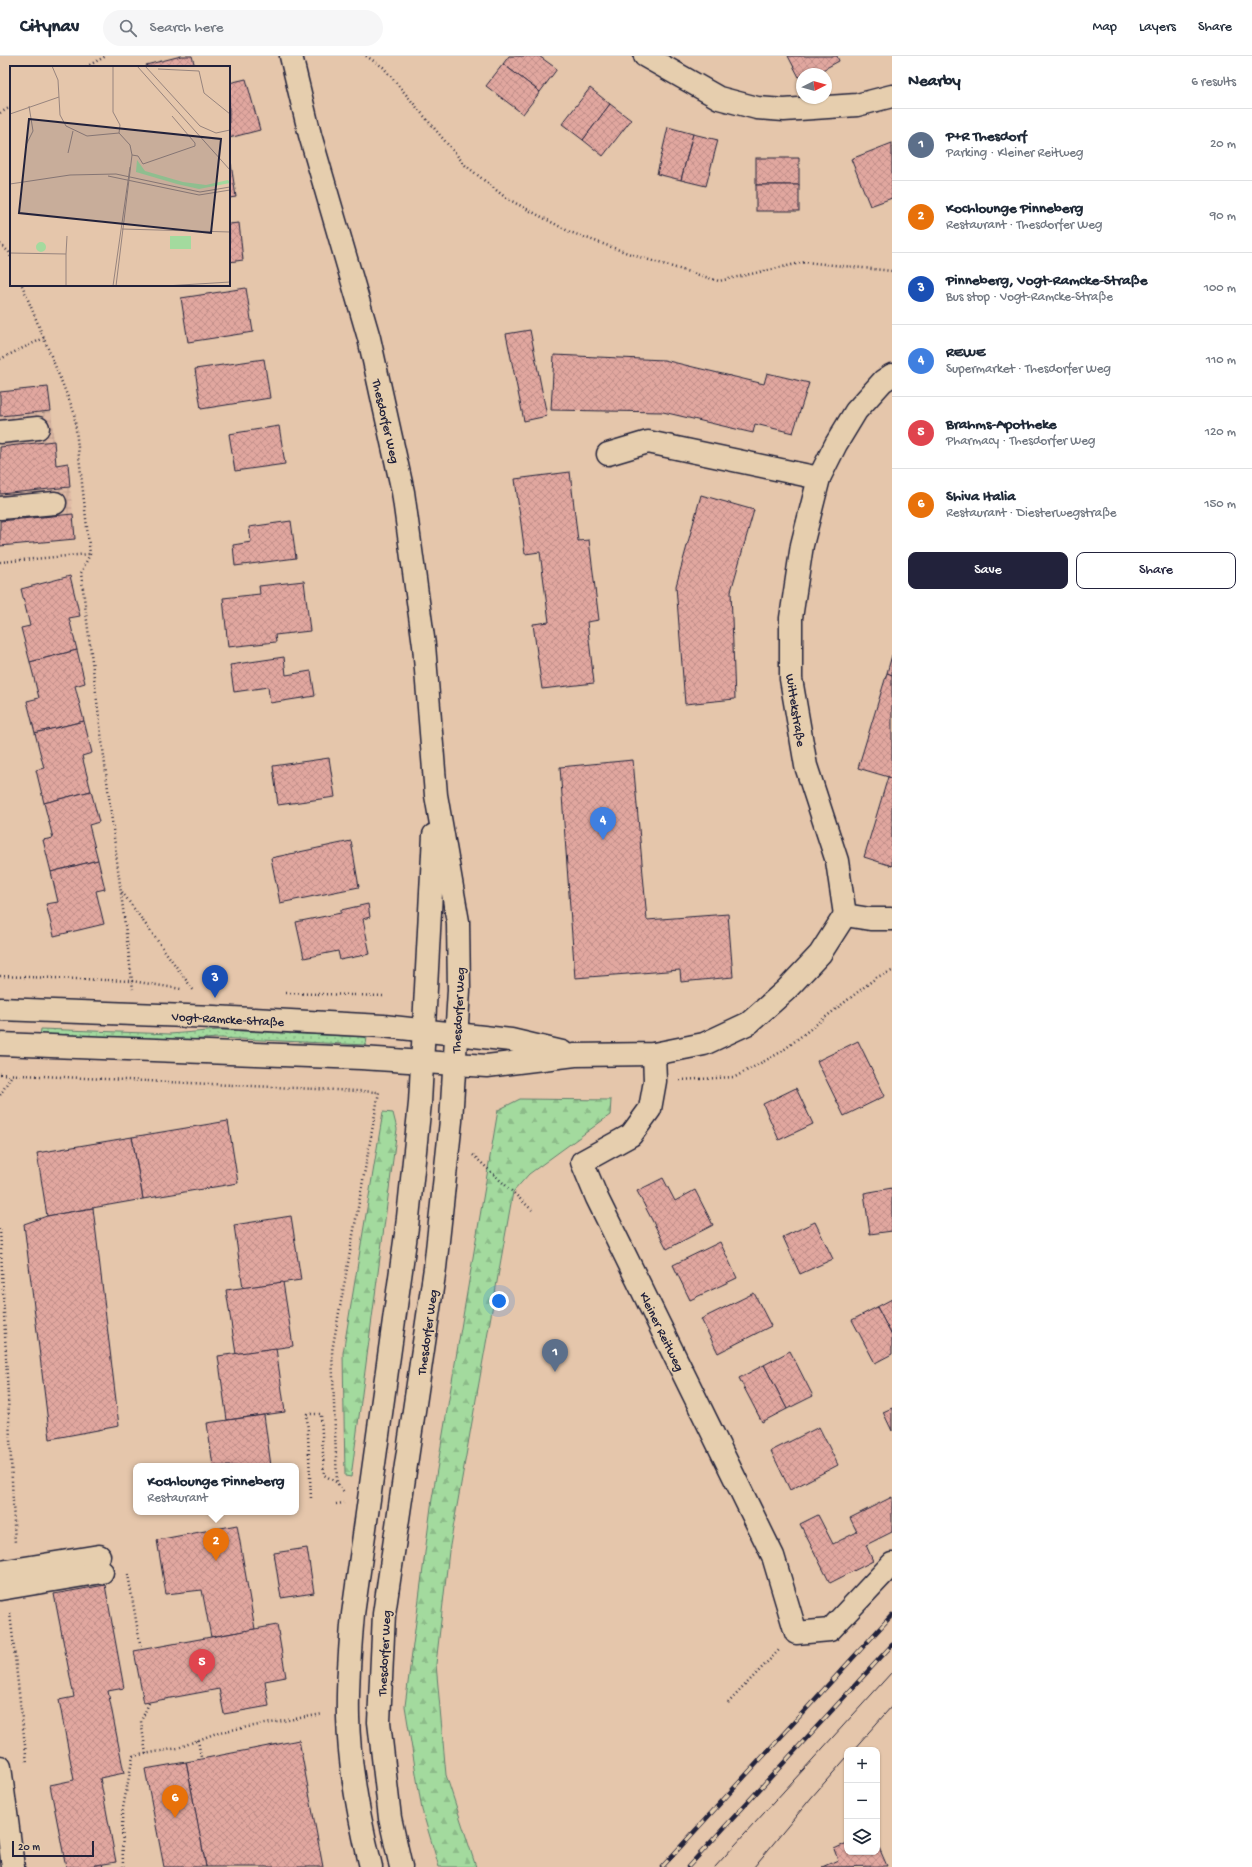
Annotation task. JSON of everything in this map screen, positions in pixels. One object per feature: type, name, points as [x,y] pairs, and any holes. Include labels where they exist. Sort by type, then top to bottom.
[{"type":"street","name":"Thesdorfer Weg","points":[[291,56],[310,135],[369,338],[403,492],[424,645],[436,796],[458,922],[459,971],[451,1121],[435,1268],[384,1614],[379,1722],[390,1818],[401,1867]]},
{"type":"street","points":[[645,56],[719,98],[757,108],[784,110],[857,105],[892,96]]},
{"type":"street","name":"Wittekstraße","points":[[845,915],[837,861],[806,766],[791,679],[791,618],[802,545],[819,478],[836,444],[856,411],[883,381],[892,375]]},
{"type":"street","points":[[0,432],[38,428]]},
{"type":"street","points":[[608,454],[648,442],[819,478]]},
{"type":"street","points":[[0,508],[55,503]]},
{"type":"street","name":"Thesdorfer Weg","points":[[371,1867],[361,1824],[353,1774],[348,1718],[349,1665],[353,1614],[367,1501],[407,1227],[423,1062],[436,796]]},
{"type":"street","points":[[0,1044],[361,1058],[487,1066],[575,1055],[654,1054],[704,1044],[749,1023],[786,990],[820,954],[845,915],[870,919],[892,919]]},
{"type":"street","name":"Vogt-Ramcke-Straße","points":[[0,1009],[383,1026],[456,1034]]},
{"type":"street","points":[[456,1034],[511,1040],[575,1055]]},
{"type":"street","name":"Kleiner Reitweg","points":[[654,1054],[655,1081],[650,1109],[631,1136],[582,1162],[601,1205],[773,1556],[796,1633]]},
{"type":"street","points":[[0,1572],[100,1564],[0,1588]]},
{"type":"street","points":[[796,1633],[830,1630],[892,1564]]},
{"type":"street","points":[[0,1767],[13,1867]]},
{"type":"path","points":[[88,66],[106,56]]},
{"type":"path","points":[[366,56],[383,67],[465,164],[506,198],[570,232],[636,256],[719,281],[805,262],[892,271]]},
{"type":"path","points":[[0,113],[10,108]]},
{"type":"path","points":[[0,244],[9,252],[10,255]]},
{"type":"path","points":[[22,286],[74,412],[90,554],[81,573],[122,892],[136,1014]]},
{"type":"path","points":[[0,360],[44,338]]},
{"type":"path","points":[[0,562],[90,554]]},
{"type":"path","points":[[122,892],[194,991]]},
{"type":"path","points":[[655,1081],[734,1077],[781,1052],[877,976],[892,971]]},
{"type":"path","points":[[0,976],[132,981],[202,991]]},
{"type":"path","points":[[282,993],[385,996]]},
{"type":"path","points":[[0,1074],[379,1092],[332,1351],[337,1483]]},
{"type":"path","points":[[0,1095],[12,1075]]},
{"type":"path","points":[[469,1151],[532,1210]]},
{"type":"path","points":[[311,1498],[307,1414],[321,1414],[324,1475],[337,1483],[348,1497]]},
{"type":"path","points":[[128,1571],[141,1649]]},
{"type":"path","points":[[728,1703],[796,1633]]},
{"type":"path","points":[[146,1754],[140,1721],[150,1701]]},
{"type":"path","points":[[123,1867],[122,1813],[133,1756],[178,1748],[219,1732],[325,1714]]},
{"type":"path","points":[[198,1740],[202,1756]]},
{"type":"shaded area","points":[[51,411],[54,441],[0,447],[0,416]]},
{"type":"shaded area","points":[[70,487],[73,514],[0,521],[0,494]]},
{"type":"green space","points":[[41,1029],[170,1034],[220,1030],[367,1037],[366,1045],[219,1038],[169,1041],[40,1036]]},
{"type":"green space","points":[[520,1099],[611,1100],[610,1115],[529,1174],[513,1192],[449,1551],[436,1664],[446,1775],[476,1867],[439,1867],[422,1810],[405,1706],[432,1499],[498,1110]]},
{"type":"green space","points":[[383,1112],[393,1113],[397,1129],[351,1477],[345,1476],[343,1353]]},
{"type":"building","points":[[181,56],[192,56],[195,66],[146,66]]},
{"type":"building","points":[[509,56],[539,56],[557,69],[540,92],[503,64]]},
{"type":"building","points":[[788,56],[837,56],[839,61],[826,68],[796,68],[796,71]]},
{"type":"building","points":[[503,64],[540,92],[523,114],[486,86]]},
{"type":"building","points":[[246,79],[260,130],[230,138],[230,83]]},
{"type":"building","points":[[590,88],[610,104],[583,140],[562,124]]},
{"type":"building","points":[[610,104],[631,120],[603,156],[583,140]]},
{"type":"building","points":[[668,127],[693,134],[681,180],[657,174]]},
{"type":"building","points":[[693,134],[718,140],[706,186],[681,180]]},
{"type":"building","points":[[892,143],[892,198],[870,206],[851,159]]},
{"type":"building","points":[[756,158],[799,158],[799,185],[756,185]]},
{"type":"building","points":[[230,164],[231,164],[236,197],[230,198]]},
{"type":"building","points":[[756,185],[799,185],[799,211],[756,211]]},
{"type":"building","points":[[239,223],[243,260],[230,262],[230,224]]},
{"type":"building","points":[[246,288],[253,332],[188,342],[181,298]]},
{"type":"building","points":[[530,330],[547,416],[524,421],[506,334]]},
{"type":"building","points":[[554,355],[664,360],[764,384],[767,373],[809,383],[793,433],[755,424],[753,433],[663,412],[551,410]]},
{"type":"building","points":[[264,359],[270,398],[201,409],[195,369]]},
{"type":"building","points":[[48,387],[51,411],[0,416],[0,392]]},
{"type":"building","points":[[279,426],[285,464],[235,471],[229,434]]},
{"type":"building","points":[[54,441],[56,465],[68,463],[70,487],[0,494],[0,447]]},
{"type":"building","points":[[570,472],[578,541],[589,540],[599,620],[587,622],[594,683],[542,689],[533,624],[549,622],[540,552],[525,554],[515,479]]},
{"type":"building","points":[[701,495],[754,510],[731,591],[735,699],[685,704],[676,586]]},
{"type":"building","points":[[73,514],[75,539],[0,546],[0,521]]},
{"type":"building","points":[[291,521],[296,558],[235,566],[233,545],[251,542],[249,527]]},
{"type":"building","points":[[70,576],[80,616],[69,618],[77,650],[30,662],[21,628],[30,626],[21,589]]},
{"type":"building","points":[[304,581],[310,631],[275,635],[276,642],[228,647],[223,598],[260,594],[259,586]]},
{"type":"building","points":[[77,650],[85,683],[75,686],[84,721],[35,733],[27,701],[39,698],[30,662]]},
{"type":"building","points":[[892,655],[892,675],[887,673]]},
{"type":"building","points":[[284,657],[286,675],[311,671],[315,696],[270,703],[268,687],[234,692],[230,665]]},
{"type":"building","points":[[887,673],[892,675],[892,778],[858,768]]},
{"type":"building","points":[[84,721],[92,753],[82,756],[91,791],[44,803],[36,770],[44,768],[35,733]]},
{"type":"building","points":[[329,758],[335,797],[278,805],[273,766]]},
{"type":"building","points":[[633,760],[647,920],[728,914],[733,977],[681,982],[680,970],[575,978],[560,767]]},
{"type":"building","points":[[888,777],[892,778],[892,866],[864,857]]},
{"type":"building","points":[[91,791],[99,822],[89,825],[98,860],[51,872],[43,840],[53,838],[44,803]]},
{"type":"building","points":[[351,841],[359,887],[280,903],[271,858]]},
{"type":"building","points":[[98,860],[105,889],[96,891],[104,924],[54,936],[46,904],[58,902],[51,872]]},
{"type":"building","points":[[368,904],[370,917],[363,919],[370,954],[340,960],[338,951],[304,958],[296,922],[341,913],[341,910]]},
{"type":"building","points":[[858,1041],[885,1096],[844,1116],[817,1061]]},
{"type":"building","points":[[796,1088],[813,1124],[779,1140],[763,1104]]},
{"type":"building","points":[[228,1121],[238,1183],[143,1199],[132,1137]]},
{"type":"building","points":[[132,1137],[143,1199],[47,1216],[37,1153]]},
{"type":"building","points":[[663,1178],[675,1201],[695,1190],[713,1225],[667,1249],[637,1191]]},
{"type":"building","points":[[892,1188],[892,1231],[870,1234],[864,1193]]},
{"type":"building","points":[[93,1208],[119,1426],[50,1439],[24,1224],[47,1216]]},
{"type":"building","points":[[291,1216],[301,1280],[243,1288],[234,1225]]},
{"type":"building","points":[[815,1222],[833,1259],[800,1274],[783,1237]]},
{"type":"building","points":[[720,1242],[737,1278],[690,1300],[673,1265]]},
{"type":"building","points":[[283,1282],[293,1346],[236,1354],[226,1290]]},
{"type":"building","points":[[754,1293],[771,1326],[718,1353],[701,1319]]},
{"type":"building","points":[[892,1299],[892,1336],[877,1307]]},
{"type":"building","points":[[877,1307],[892,1336],[892,1354],[875,1363],[852,1320]]},
{"type":"building","points":[[276,1348],[285,1412],[227,1420],[218,1356]]},
{"type":"building","points":[[790,1351],[813,1396],[787,1409],[764,1365]]},
{"type":"building","points":[[764,1365],[787,1409],[762,1422],[739,1378]]},
{"type":"building","points":[[892,1408],[892,1431],[883,1412]]},
{"type":"building","points":[[264,1415],[271,1463],[213,1463],[207,1423]]},
{"type":"building","points":[[819,1427],[838,1465],[790,1490],[771,1451]]},
{"type":"building","points":[[892,1497],[892,1532],[866,1545],[873,1561],[830,1583],[800,1524],[818,1515],[833,1544],[857,1532],[850,1518]]},
{"type":"building","points":[[237,1525],[255,1629],[211,1637],[202,1590],[166,1594],[157,1540]]},
{"type":"building","points":[[307,1548],[314,1593],[281,1598],[274,1553]]},
{"type":"building","points":[[105,1585],[124,1688],[108,1691],[124,1773],[100,1778],[116,1862],[86,1867],[66,1867],[50,1785],[74,1780],[59,1700],[74,1697],[54,1594]]},
{"type":"building","points":[[277,1625],[286,1677],[265,1681],[269,1706],[224,1714],[219,1689],[144,1703],[134,1651]]},
{"type":"building","points":[[299,1740],[323,1867],[206,1867],[186,1762]]},
{"type":"building","points":[[186,1762],[206,1867],[164,1867],[145,1769]]},
{"type":"building","points":[[844,1844],[844,1855],[880,1855],[880,1850],[887,1866],[822,1867],[838,1860],[834,1849]]},
{"type":"building","points":[[102,1864],[103,1867],[86,1867]]},
{"type":"tram line","points":[[715,1867],[892,1672]]},
{"type":"tram line","points":[[856,1747],[892,1706]]},
{"type":"tram line","points":[[754,1867],[844,1760]]},
{"type":"railway","points":[[662,1867],[892,1615]]},
{"type":"railway","points":[[688,1867],[892,1645]]},
{"type":"place","name":"REWE","points":[[603,840]]},
{"type":"place","name":"Pinneberg, Vogt-Ramcke-Straße","points":[[215,998]]},
{"type":"place","name":"P+R Thesdorf","points":[[555,1372]]},
{"type":"place","name":"Kochlounge Pinneberg","points":[[216,1561]]},
{"type":"place","name":"Brahms-Apotheke","points":[[202,1682]]},
{"type":"place","name":"Shiva Italia","points":[[175,1818]]}]
